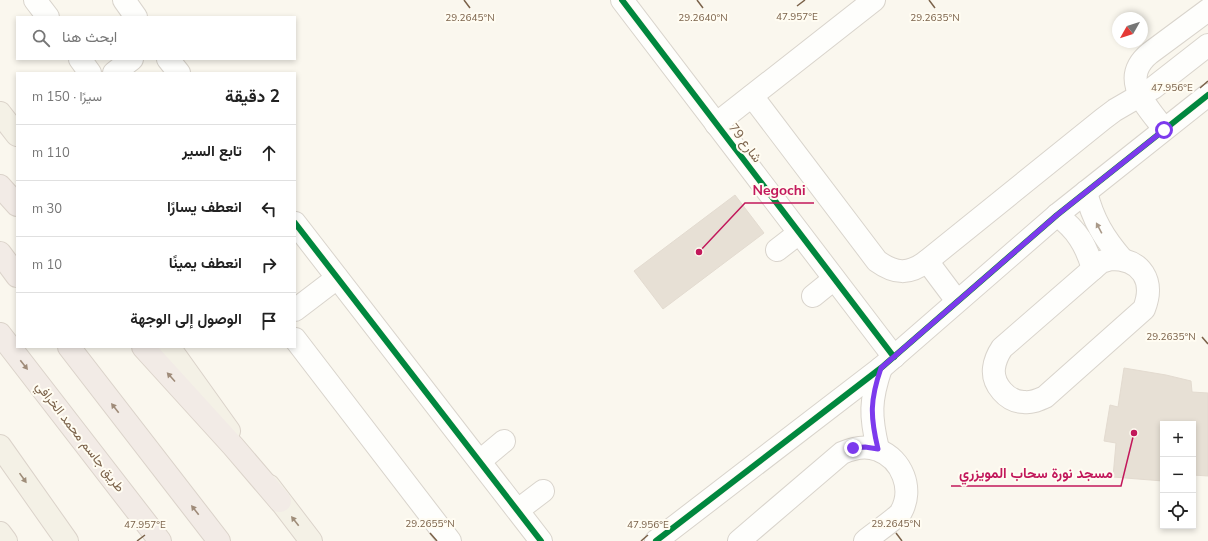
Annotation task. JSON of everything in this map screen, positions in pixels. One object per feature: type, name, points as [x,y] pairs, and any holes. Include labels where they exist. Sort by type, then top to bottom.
[{"type":"highway","points":[[0,186],[16,204]]},
{"type":"highway","points":[[0,253],[16,275]]},
{"type":"highway","name":"طريق جاسم محمد الخرافي","points":[[0,334],[160,541]]},
{"type":"highway","points":[[70,348],[219,541]]},
{"type":"highway","points":[[145,348],[280,501]]},
{"type":"main road","points":[[0,113],[16,134]]},
{"type":"main road","points":[[170,348],[280,501],[311,541]]},
{"type":"main road","points":[[0,446],[67,541]]},
{"type":"main road","points":[[0,533],[6,541]]},
{"type":"street","points":[[35,0],[47,16]]},
{"type":"street","points":[[124,0],[135,16]]},
{"type":"street","name":"شارع 79","points":[[622,0],[834,279],[887,362]]},
{"type":"street","points":[[716,124],[874,0]]},
{"type":"street","points":[[1164,130],[1140,96],[1136,85],[1136,73],[1143,58],[1208,10]]},
{"type":"street","points":[[752,96],[877,261],[896,271],[908,271],[918,268],[927,261],[1103,119],[1152,88],[1208,45]]},
{"type":"street","points":[[81,60],[89,72]]},
{"type":"street","points":[[115,72],[131,60]]},
{"type":"street","points":[[169,60],[178,72]]},
{"type":"street","points":[[656,541],[887,362],[1057,215],[1208,95]]},
{"type":"street","points":[[1086,192],[1090,207],[1103,235],[1122,259]]},
{"type":"street","points":[[1057,215],[1068,223],[1080,238],[1090,256],[1093,269]]},
{"type":"street","points":[[296,224],[541,541]]},
{"type":"street","points":[[777,250],[799,233]]},
{"type":"street","points":[[1111,259],[1122,259],[1132,263],[1140,269],[1146,278],[1149,288],[1148,298],[1144,309],[1045,397],[1034,402],[1022,403],[1011,399],[1001,391],[995,381],[993,369],[996,358],[1002,348],[1101,262],[1111,259]]},
{"type":"street","points":[[927,261],[958,302]]},
{"type":"street","points":[[296,309],[337,278]]},
{"type":"street","points":[[813,296],[834,279]]},
{"type":"street","points":[[296,340],[450,541]]},
{"type":"street","points":[[878,449],[873,429],[871,408],[874,388],[887,362]]},
{"type":"street","points":[[480,461],[504,441]]},
{"type":"street","points":[[739,541],[842,453],[853,448],[865,447],[878,449],[888,455],[896,462],[906,482],[905,503],[900,513],[865,541]]},
{"type":"street","points":[[518,510],[543,491]]},
{"type":"building","points":[[735,195],[764,233],[663,309],[634,271]]},
{"type":"building","points":[[1124,368],[1191,381],[1192,392],[1208,393],[1208,476],[1196,475],[1196,421],[1160,421],[1160,481],[1113,477],[1116,443],[1104,441],[1110,405],[1118,407]]},
{"type":"cycle path","points":[[622,0],[894,357]]},
{"type":"cycle path","points":[[656,541],[881,368],[1057,215],[1208,95]]},
{"type":"cycle path","points":[[296,224],[541,541]]},
{"type":"place","name":"Negochi","points":[[699,252]]},
{"type":"place","name":"مسجد نورة سحاب المويزري","points":[[1134,433]]},
{"type":"route","points":[[853,448],[865,447],[878,449],[873,429],[871,408],[874,388],[881,368],[1057,215],[1164,130]]}]
